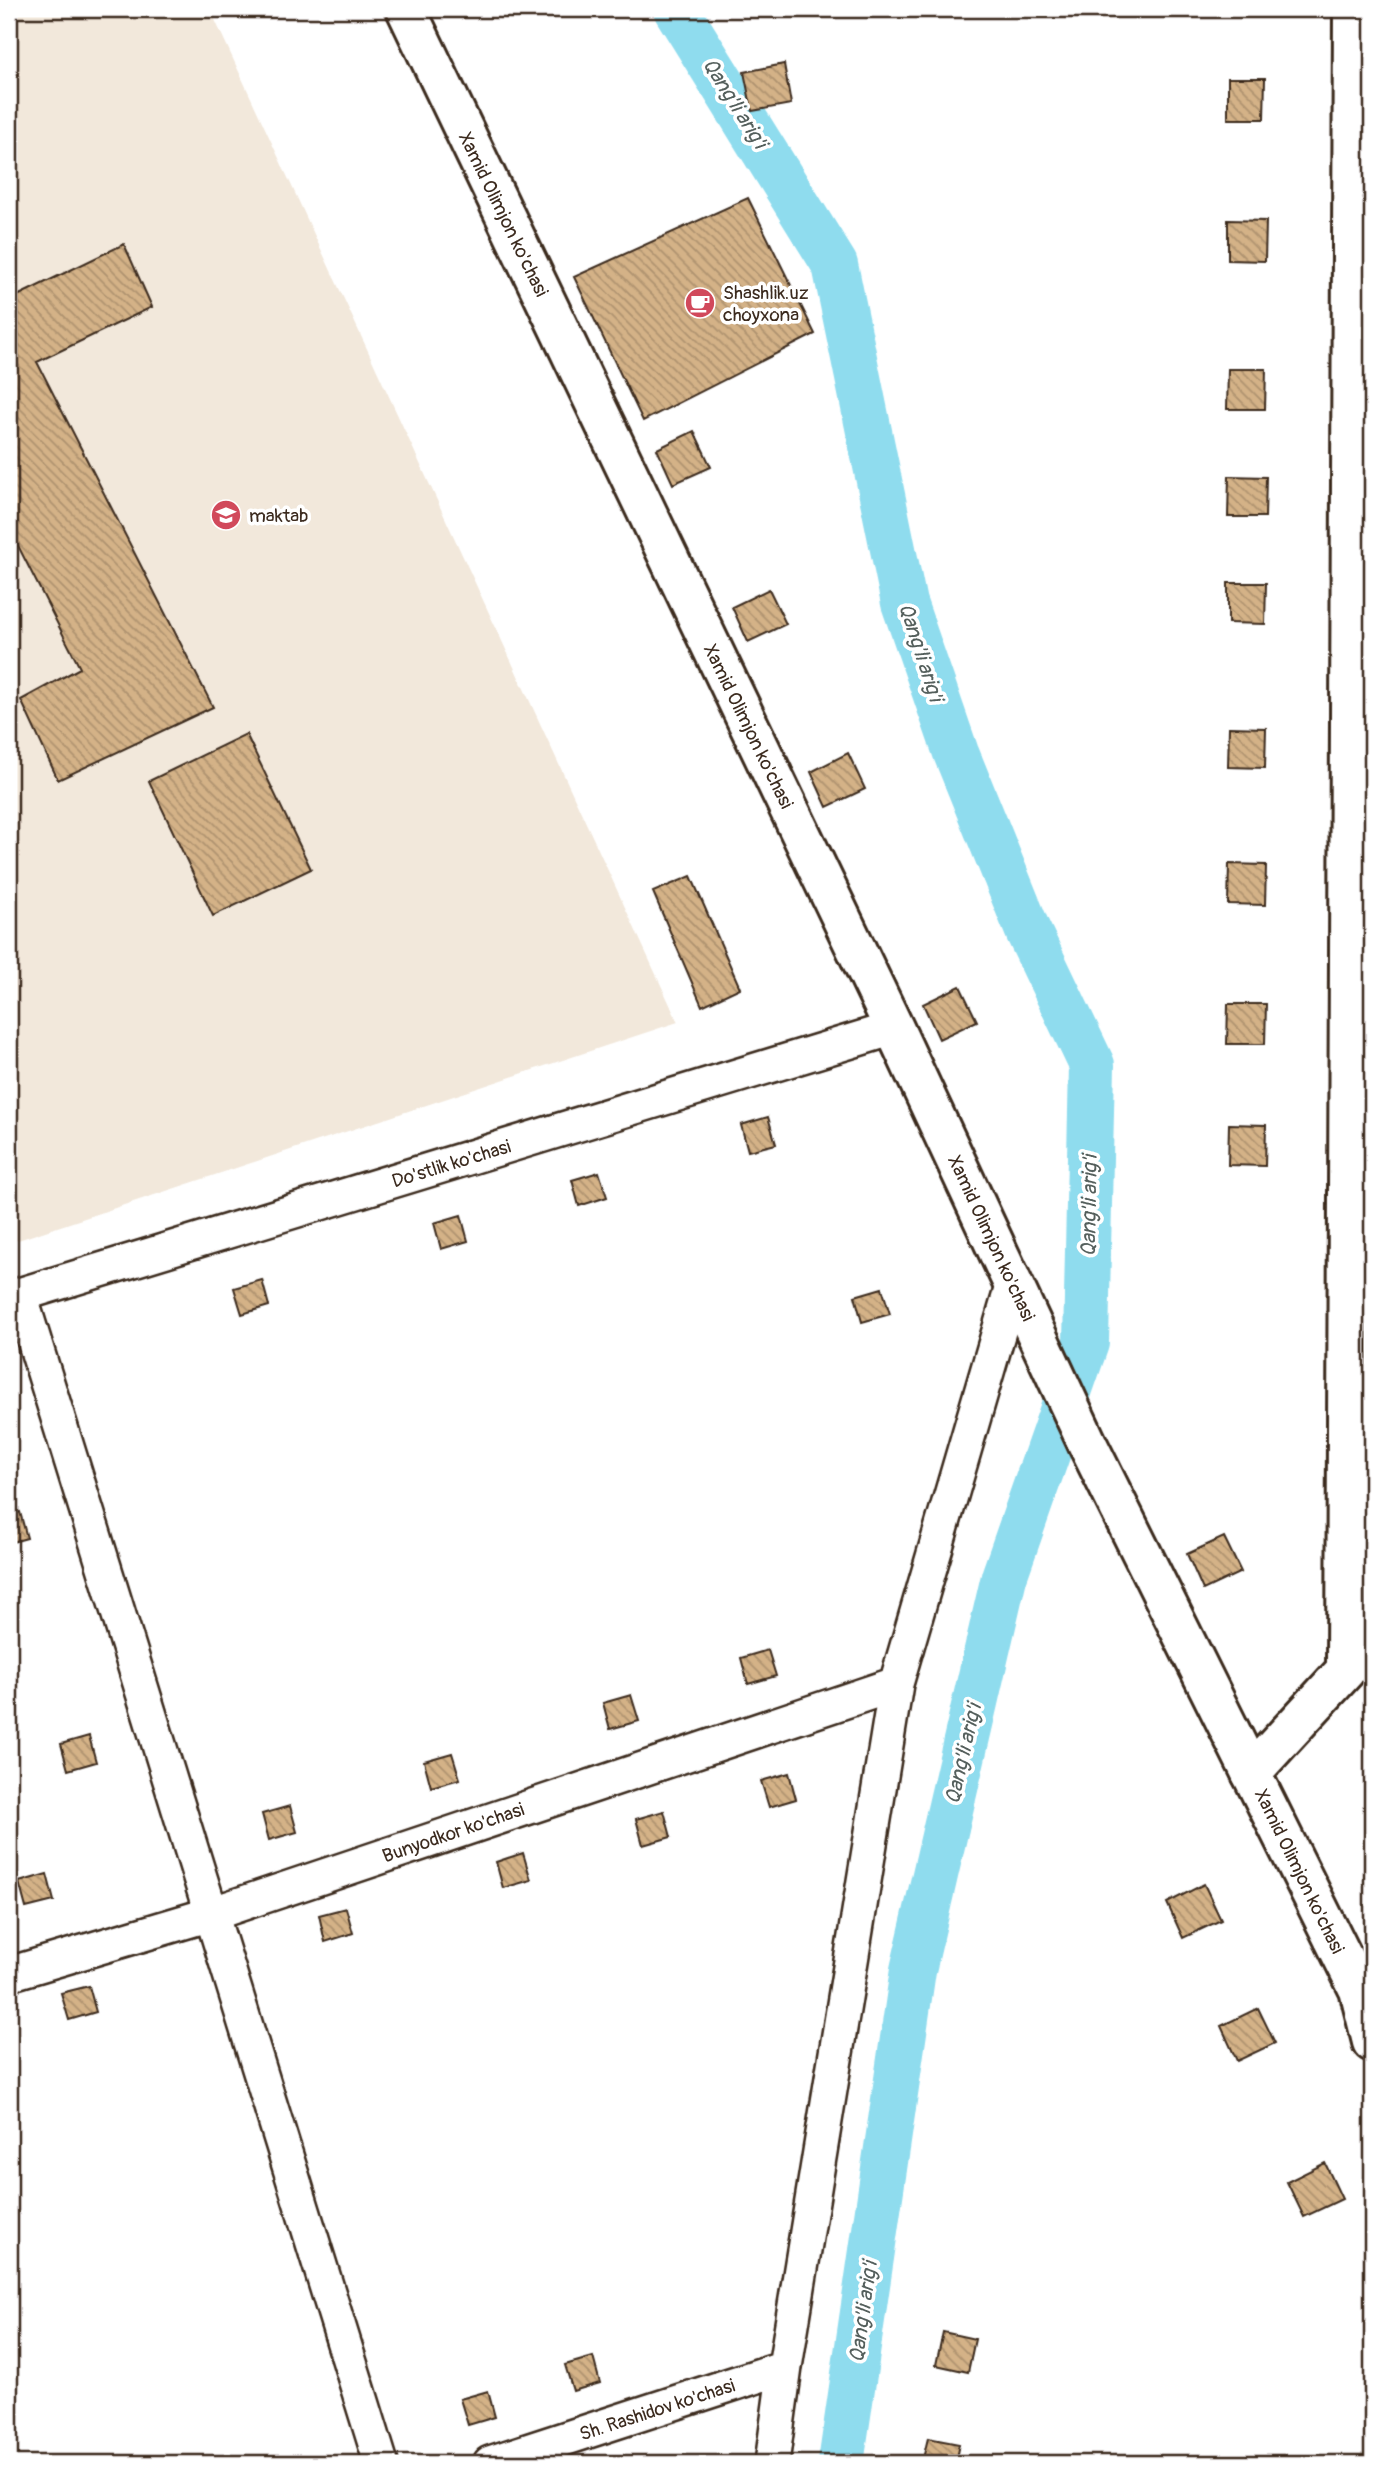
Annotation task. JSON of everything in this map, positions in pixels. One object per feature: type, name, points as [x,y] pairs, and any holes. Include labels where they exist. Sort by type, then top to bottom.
[{"type":"main road","name":"Xamid Olimjon ko'chasi","points":[[405,9],[894,1028],[1088,1445],[1251,1773],[1366,1996],[1372,2042]]},
{"type":"main road","points":[[1251,1773],[1346,1670],[1362,571],[1353,9]]},
{"type":"street","name":"Do'stlik ko'chasi","points":[[14,1296],[894,1028]]},
{"type":"street","points":[[772,2463],[785,2367],[896,1684],[1013,1283]]},
{"type":"street","points":[[14,1296],[211,1914],[381,2463]]},
{"type":"street","name":"Bunyodkor ko'chasi","points":[[9,1974],[211,1914],[896,1684]]},
{"type":"street","name":"Sh. Rashidov ko'chasi","points":[[490,2463],[785,2367]]},
{"type":"shaded area","name":"maktab","points":[[9,9],[210,9],[678,1022],[9,1243]]},
{"type":"building","points":[[784,64],[791,104],[752,111],[744,72]]},
{"type":"building","points":[[1228,78],[1265,78],[1264,119],[1228,119]]},
{"type":"building","points":[[748,198],[815,334],[643,421],[574,277]]},
{"type":"building","points":[[1228,220],[1266,221],[1265,261],[1228,260]]},
{"type":"building","points":[[124,244],[152,307],[37,362],[213,707],[58,780],[21,700],[80,668],[9,528],[9,300]]},
{"type":"building","points":[[1228,369],[1266,369],[1265,409],[1227,409]]},
{"type":"building","points":[[694,431],[711,467],[673,484],[657,449]]},
{"type":"building","points":[[1229,476],[1266,477],[1265,517],[1228,517]]},
{"type":"building","points":[[1228,583],[1266,583],[1265,624],[1228,623]]},
{"type":"building","points":[[769,589],[786,624],[748,642],[732,607]]},
{"type":"building","points":[[1229,727],[1266,728],[1265,768],[1228,767]]},
{"type":"building","points":[[246,734],[311,869],[213,916],[149,781]]},
{"type":"building","points":[[848,753],[865,789],[827,807],[811,772]]},
{"type":"building","points":[[1229,864],[1266,865],[1265,905],[1228,904]]},
{"type":"building","points":[[691,876],[740,988],[702,1006],[653,892]]},
{"type":"building","points":[[960,986],[977,1021],[939,1039],[923,1004]]},
{"type":"building","points":[[1228,1004],[1266,1004],[1265,1044],[1227,1044]]},
{"type":"building","points":[[768,1117],[776,1144],[748,1151],[741,1125]]},
{"type":"building","points":[[1229,1124],[1266,1125],[1265,1166],[1228,1165]]},
{"type":"building","points":[[599,1172],[607,1197],[579,1206],[572,1180]]},
{"type":"building","points":[[461,1215],[468,1241],[441,1249],[434,1223]]},
{"type":"building","points":[[262,1280],[269,1306],[242,1314],[234,1288]]},
{"type":"building","points":[[882,1288],[890,1314],[862,1322],[855,1296]]},
{"type":"building","points":[[20,1512],[27,1538],[9,1543],[9,1515]]},
{"type":"building","points":[[1224,1537],[1241,1572],[1203,1590],[1187,1554]]},
{"type":"building","points":[[768,1650],[776,1676],[748,1684],[741,1658]]},
{"type":"building","points":[[631,1695],[639,1721],[610,1729],[603,1703]]},
{"type":"building","points":[[89,1736],[96,1762],[68,1770],[61,1744]]},
{"type":"building","points":[[452,1753],[460,1779],[431,1787],[424,1761]]},
{"type":"building","points":[[789,1773],[796,1799],[769,1807],[761,1781]]},
{"type":"building","points":[[290,1806],[297,1832],[269,1840],[262,1814]]},
{"type":"building","points":[[664,1811],[671,1837],[643,1845],[636,1819]]},
{"type":"building","points":[[523,1853],[531,1880],[503,1888],[496,1862]]},
{"type":"building","points":[[47,1874],[54,1901],[26,1908],[19,1882]]},
{"type":"building","points":[[1204,1884],[1221,1920],[1183,1938],[1167,1903]]},
{"type":"building","points":[[346,1908],[353,1933],[325,1942],[319,1915]]},
{"type":"building","points":[[89,1986],[96,2012],[69,2020],[61,1993]]},
{"type":"building","points":[[1258,2008],[1275,2043],[1237,2061],[1221,2026]]},
{"type":"building","points":[[1325,2163],[1342,2199],[1304,2217],[1287,2182]]},
{"type":"building","points":[[943,2332],[975,2339],[968,2372],[936,2365]]},
{"type":"building","points":[[593,2357],[600,2383],[573,2391],[565,2365]]},
{"type":"building","points":[[488,2391],[495,2417],[468,2425],[460,2399]]},
{"type":"building","points":[[928,2438],[959,2444],[955,2463],[922,2463]]},
{"type":"waterway","name":"Qang'li arig'i","points":[[676,9],[835,265],[904,603],[956,753],[1028,931],[1092,1065],[1086,1343],[1004,1577],[913,1970],[841,2463]]},
{"type":"place","name":"Shashlik.uz choyxona","points":[[700,303]]},
{"type":"place","name":"maktab","points":[[226,515]]}]
